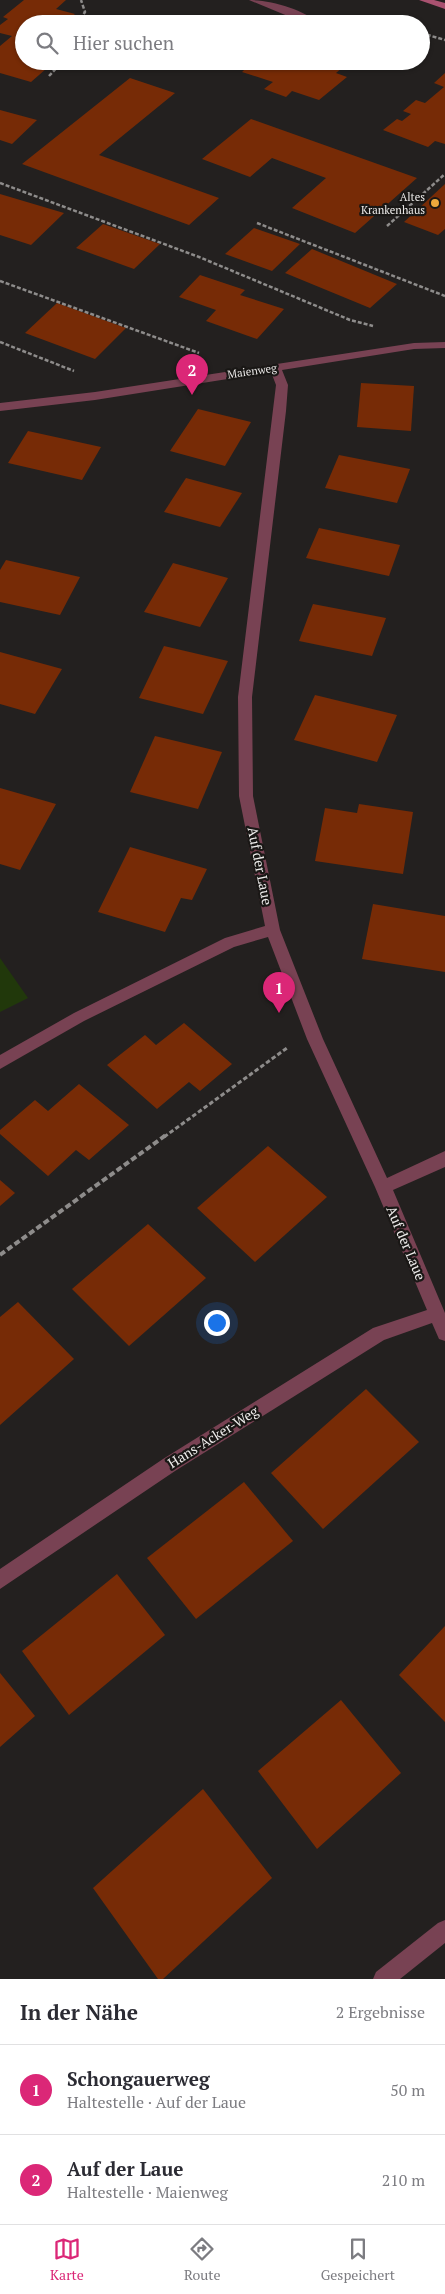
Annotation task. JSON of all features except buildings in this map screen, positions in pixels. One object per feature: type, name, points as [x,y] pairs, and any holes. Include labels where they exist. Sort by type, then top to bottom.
[{"type":"street","points":[[254,0],[300,15]]},
{"type":"street","points":[[424,0],[445,6]]},
{"type":"street","name":"Maienweg","points":[[0,407],[95,396],[414,346],[445,345]]},
{"type":"street","name":"Auf der Laue","points":[[275,368],[282,385],[245,697],[246,796],[273,930],[315,1039],[383,1187],[445,1333]]},
{"type":"street","points":[[0,1064],[79,1017],[230,942],[273,930]]},
{"type":"street","points":[[383,1187],[431,1167],[445,1158]]},
{"type":"street","name":"Hans-Acker-Weg","points":[[0,1580],[170,1465],[379,1334],[437,1314]]},
{"type":"street","points":[[383,1979],[445,1930]]},
{"type":"path","points":[[81,0],[85,12],[83,15]]},
{"type":"path","points":[[430,36],[445,40]]},
{"type":"path","points":[[49,76],[55,70]]},
{"type":"path","points":[[387,226],[445,174]]},
{"type":"path","points":[[0,183],[199,257],[350,320],[390,330],[414,346]]},
{"type":"path","points":[[257,223],[445,296]]},
{"type":"path","points":[[0,281],[212,357],[218,376]]},
{"type":"path","points":[[0,342],[88,376],[95,396]]},
{"type":"path","points":[[0,1255],[286,1048],[315,1039]]},
{"type":"green space","points":[[0,958],[28,998],[0,1012]]},
{"type":"place","name":"Altes Krankenhaus","points":[[435,203]]},
{"type":"place","name":"Auf der Laue","points":[[192,395]]},
{"type":"place","name":"Schongauerweg","points":[[279,1013]]}]
